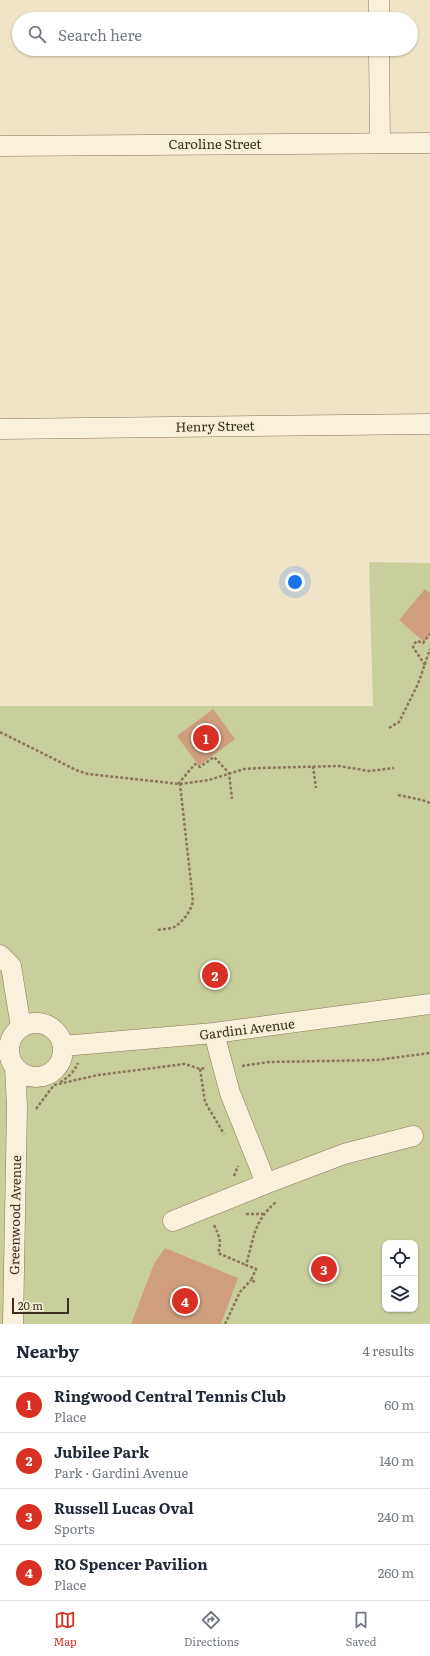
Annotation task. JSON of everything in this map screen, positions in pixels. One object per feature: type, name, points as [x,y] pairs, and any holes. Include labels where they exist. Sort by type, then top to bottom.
[{"type":"street","points":[[379,0],[379,12]]},
{"type":"street","points":[[379,56],[380,143]]},
{"type":"street","name":"Caroline Street","points":[[0,146],[430,143]]},
{"type":"street","name":"Henry Street","points":[[0,429],[430,424]]},
{"type":"street","points":[[0,955],[11,966],[17,1001],[31,1025]]},
{"type":"street","name":"Gardini Avenue","points":[[63,1046],[214,1033],[430,1004]]},
{"type":"street","points":[[24,1111],[46,1081],[50,1073],[58,1067],[63,1055],[61,1038],[55,1030],[31,1025],[14,1035],[10,1044],[11,1059],[15,1067],[28,1076],[46,1081]]},
{"type":"street","points":[[214,1033],[230,1093],[265,1184]]},
{"type":"street","name":"Greenwood Avenue","points":[[13,1324],[24,1111],[15,1067]]},
{"type":"street","points":[[173,1221],[215,1218],[265,1184],[344,1154],[413,1136]]},
{"type":"path","points":[[425,665],[413,647],[417,641],[423,643],[430,634]]},
{"type":"path","points":[[389,728],[399,722],[418,684],[430,649]]},
{"type":"path","points":[[426,661],[430,665]]},
{"type":"path","points":[[0,732],[76,770],[88,774],[179,784],[209,780],[229,773],[260,768],[339,766],[369,771],[394,768]]},
{"type":"path","points":[[158,930],[174,927],[181,922],[187,915],[193,901],[179,784],[195,764],[200,767],[214,758],[229,773],[232,799]]},
{"type":"path","points":[[313,766],[316,788]]},
{"type":"path","points":[[398,795],[430,803]]},
{"type":"path","points":[[24,1111],[46,1081],[185,1064],[200,1069],[269,1062],[377,1060],[430,1053]]},
{"type":"path","points":[[46,1081],[66,1079],[76,1068],[78,1063]]},
{"type":"path","points":[[200,1069],[204,1102],[227,1139]]},
{"type":"path","points":[[232,1179],[238,1168],[238,1163]]},
{"type":"path","points":[[246,1265],[254,1231],[264,1214],[280,1199]]},
{"type":"path","points":[[243,1214],[264,1214]]},
{"type":"path","points":[[215,1218],[221,1245],[218,1254],[256,1269],[251,1280],[240,1292],[224,1324]]},
{"type":"path","points":[[251,1280],[255,1282]]},
{"type":"green space","points":[[369,562],[430,563],[430,1324],[0,1324],[0,706],[373,706]]},
{"type":"building","points":[[425,589],[430,593],[430,635],[424,642],[399,620]]},
{"type":"building","points":[[213,709],[235,739],[199,766],[177,736]]},
{"type":"building","points":[[165,1248],[238,1278],[221,1324],[131,1324],[154,1264]]},
{"type":"place","name":"Ringwood Central Tennis Club","points":[[206,738]]},
{"type":"place","name":"Jubilee Park","points":[[215,975]]},
{"type":"place","name":"Russell Lucas Oval","points":[[324,1269]]},
{"type":"place","name":"RO Spencer Pavilion","points":[[185,1301]]}]
